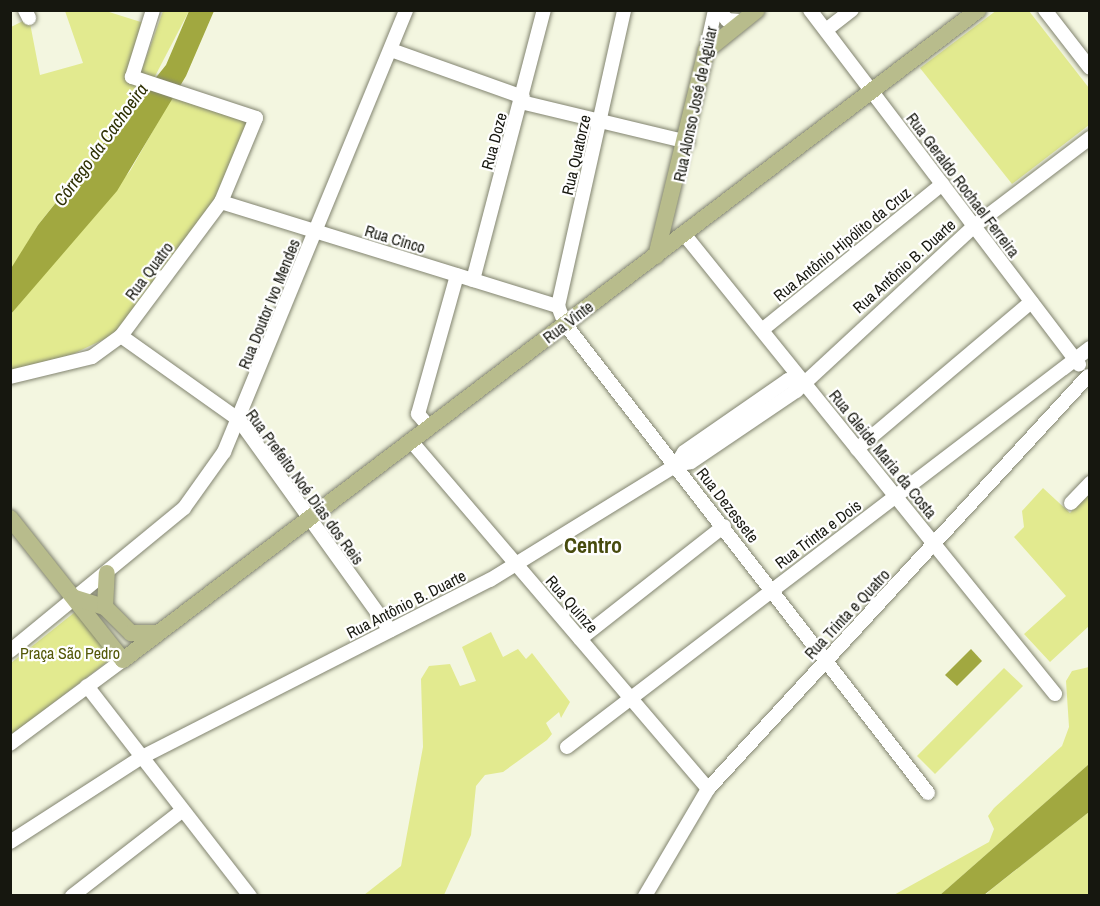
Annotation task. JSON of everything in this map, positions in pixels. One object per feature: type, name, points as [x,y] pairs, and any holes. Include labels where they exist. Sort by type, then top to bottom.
[{"type":"main road","points":[[706,51],[757,10]]},
{"type":"main road","name":"Rua Vinte","points":[[123,660],[978,10]]},
{"type":"main road","name":"Rua Alonso José de Aguiar","points":[[656,256],[675,197],[706,51]]},
{"type":"main road","points":[[675,197],[684,234]]},
{"type":"main road","points":[[10,518],[123,660]]},
{"type":"main road","points":[[107,573],[123,660]]},
{"type":"main road","points":[[75,598],[114,618],[140,635],[158,633]]},
{"type":"main road","points":[[99,629],[114,618]]},
{"type":"street","name":"Rua Quatro","points":[[10,377],[92,357],[121,336],[221,202],[256,118],[132,77],[153,10]]},
{"type":"street","name":"Rua Doutor Ivo Mendes","points":[[75,598],[184,508],[224,452],[317,232],[406,10]]},
{"type":"street","name":"Rua Doze","points":[[473,280],[544,10]]},
{"type":"street","name":"Rua Quatorze","points":[[558,306],[601,123],[624,10]]},
{"type":"street","name":"Rua Alonso José de Aguiar","points":[[706,51],[717,10],[727,20],[743,21]]},
{"type":"street","name":"Rua Geraldo Rochael Ferreira","points":[[810,10],[1089,377]]},
{"type":"street","points":[[826,30],[852,10]]},
{"type":"street","points":[[1045,10],[1089,68]]},
{"type":"street","points":[[391,50],[522,99],[601,123],[687,142]]},
{"type":"street","name":"Rua Antônio B. Duarte","points":[[10,842],[142,756],[516,565],[676,465],[684,452],[788,380],[802,380],[974,226],[1089,138]]},
{"type":"street","name":"Rua Antônio Hipólito da Cruz","points":[[762,330],[942,184]]},
{"type":"street","name":"Rua Cinco","points":[[221,202],[558,306]]},
{"type":"street","name":"Rua Gleide Maria da Costa","points":[[684,234],[1055,694]]},
{"type":"street","points":[[429,427],[418,414],[457,275]]},
{"type":"street","points":[[857,448],[1031,302]]},
{"type":"street","name":"Rua Dezessete","points":[[558,306],[565,324],[724,526],[928,793]]},
{"type":"street","name":"Rua Prefeito Noé Dias dos Reis","points":[[121,336],[239,420],[390,630]]},
{"type":"street","name":"Rua Trinta e Dois","points":[[567,747],[1089,348]]},
{"type":"street","name":"Rua Trinta e Quatro","points":[[648,893],[708,789],[1089,377]]},
{"type":"street","name":"Rua Quinze","points":[[411,441],[708,789]]},
{"type":"street","points":[[1071,503],[1089,483]]},
{"type":"street","points":[[580,639],[724,526]]},
{"type":"street","points":[[10,651],[75,598]]},
{"type":"street","points":[[10,744],[123,660]]},
{"type":"street","points":[[87,686],[250,896]]},
{"type":"street","points":[[72,896],[183,810]]},
{"type":"green space","points":[[997,10],[1029,11],[1089,88],[1089,125],[1012,184],[920,68]]},
{"type":"green space","points":[[65,11],[106,11],[144,23],[126,77],[150,83],[38,225],[11,270],[11,27],[29,18],[40,75],[83,63]]},
{"type":"green space","points":[[163,11],[189,11],[152,82],[141,72]]},
{"type":"green space","points":[[175,92],[251,120],[219,199],[115,334],[73,354],[11,371],[11,314],[130,171]]},
{"type":"green space","points":[[1043,488],[1070,513],[1089,492],[1089,626],[1050,662],[1024,634],[1066,596],[1014,537],[1024,527],[1022,511]]},
{"type":"green space","name":"Praça São Pedro","points":[[75,612],[112,658],[11,735],[11,663]]},
{"type":"green space","points":[[491,632],[503,657],[518,649],[526,659],[532,653],[570,702],[561,718],[559,712],[546,723],[552,734],[547,740],[503,772],[485,775],[476,786],[471,835],[444,895],[364,895],[401,866],[423,747],[421,679],[429,666],[450,664],[460,686],[476,681],[462,647]]},
{"type":"green space","points":[[1089,667],[1089,764],[940,895],[892,896],[989,842],[994,829],[988,816],[994,808],[1062,746],[1069,727],[1066,681],[1072,671]]},
{"type":"green space","points":[[1004,668],[1023,686],[935,774],[917,756]]},
{"type":"green space","points":[[1089,812],[1089,895],[984,896],[993,888]]},
{"type":"shaded area","points":[[189,11],[214,11],[186,76],[117,191],[11,314],[10,270],[38,225],[166,65]]},
{"type":"shaded area","points":[[971,649],[982,661],[957,686],[945,675]]},
{"type":"shaded area","points":[[1089,764],[1089,812],[984,895],[940,895]]},
{"type":"district","name":"Centro","points":[[593,546]]},
{"type":"water label","name":"Córrego da Cachoeira","points":[[101,145]]}]
